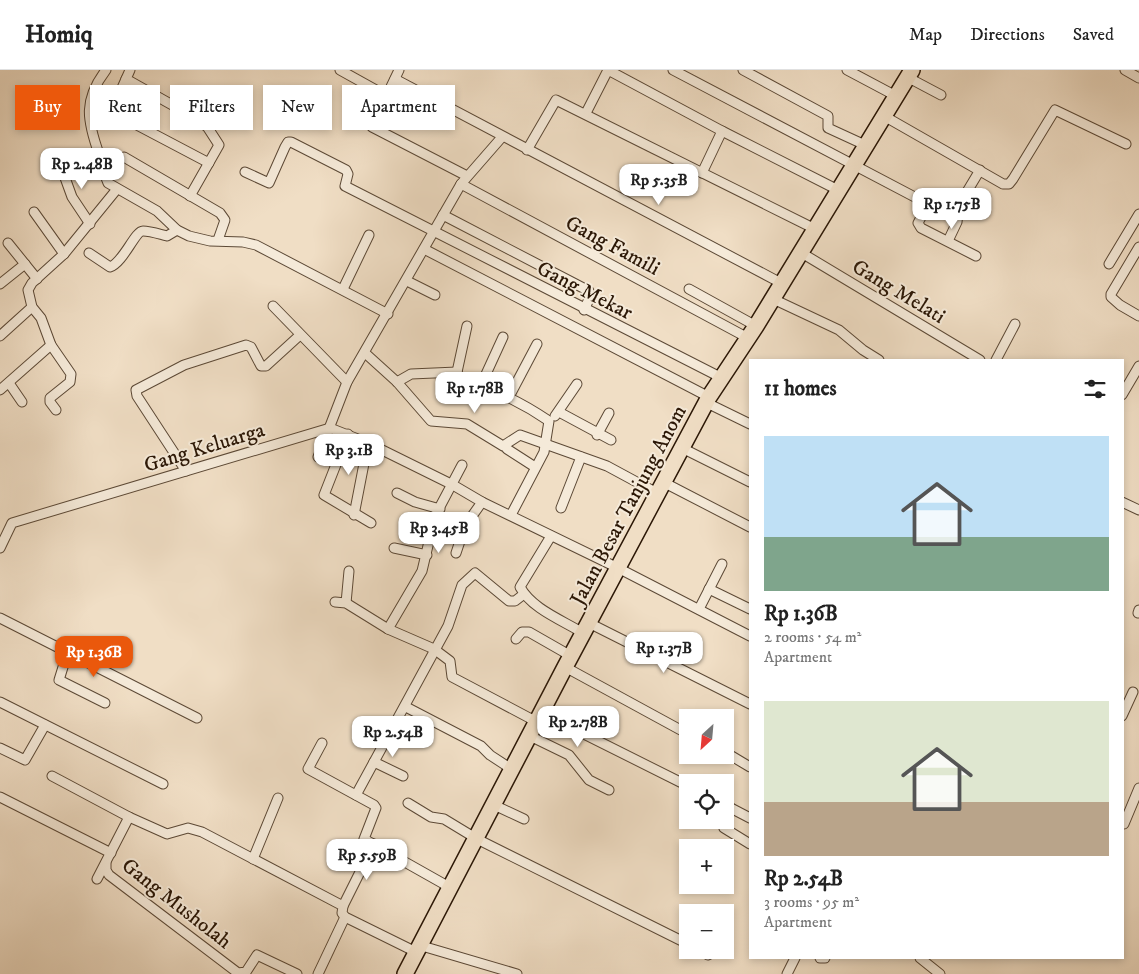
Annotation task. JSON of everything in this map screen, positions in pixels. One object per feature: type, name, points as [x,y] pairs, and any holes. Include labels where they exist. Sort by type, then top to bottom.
[{"type":"main road","name":"Jalan Besar Tanjung Anom","points":[[406,974],[568,661],[708,400],[752,332],[813,228],[909,74]]},
{"type":"street","points":[[106,70],[94,88],[90,100],[90,126],[108,183],[157,211],[176,230],[198,239],[244,242],[256,245],[388,314]]},
{"type":"street","points":[[340,70],[385,94],[388,92],[397,74],[502,137],[781,283]]},
{"type":"street","points":[[586,113],[608,70],[772,158],[838,190]]},
{"type":"street","points":[[673,70],[854,163],[928,204],[918,223],[921,228],[976,256]]},
{"type":"street","points":[[743,70],[828,116],[828,128],[865,145]]},
{"type":"street","points":[[847,70],[896,96]]},
{"type":"street","points":[[1125,70],[1139,78]]},
{"type":"street","points":[[190,196],[209,163],[219,145],[208,128],[199,120],[128,74],[113,108],[116,114],[209,163]]},
{"type":"street","points":[[909,74],[941,95]]},
{"type":"street","points":[[527,150],[556,100],[586,113],[813,228]]},
{"type":"street","points":[[884,116],[1003,184],[1009,184],[1055,110],[1126,144]]},
{"type":"street","name":"Gang Famili","points":[[377,130],[464,180],[752,332]]},
{"type":"street","points":[[702,172],[722,131]]},
{"type":"street","points":[[318,457],[347,382],[407,281],[433,232],[464,180],[502,137]]},
{"type":"street","name":"Gang Mekar","points":[[245,172],[269,183],[285,146],[288,142],[291,142],[346,170],[348,174],[345,186],[584,310],[722,378]]},
{"type":"street","points":[[124,156],[224,217],[224,227],[218,240]]},
{"type":"street","points":[[60,164],[72,197],[90,224]]},
{"type":"street","points":[[948,241],[957,222],[959,205],[980,170]]},
{"type":"street","points":[[56,410],[50,402],[50,398],[72,379],[32,307],[28,290],[64,254],[117,189]]},
{"type":"street","points":[[34,212],[64,254]]},
{"type":"street","points":[[1108,264],[1139,214]]},
{"type":"street","points":[[443,216],[589,291],[590,297],[584,310]]},
{"type":"street","points":[[89,253],[110,268],[128,250],[139,232],[143,231],[166,236],[176,230]]},
{"type":"street","points":[[343,290],[369,234]]},
{"type":"street","points":[[8,243],[37,279]]},
{"type":"street","points":[[1139,247],[1111,294],[1111,297],[1120,305],[1139,316]]},
{"type":"street","points":[[424,249],[749,423]]},
{"type":"street","name":"Gang Melati","points":[[800,252],[978,359]]},
{"type":"street","points":[[0,284],[25,264]]},
{"type":"street","points":[[407,281],[434,295]]},
{"type":"street","points":[[689,289],[752,332]]},
{"type":"street","points":[[772,298],[839,330],[877,359]]},
{"type":"street","points":[[273,306],[347,382]]},
{"type":"street","points":[[0,336],[32,307]]},
{"type":"street","points":[[997,359],[1015,324]]},
{"type":"street","points":[[467,326],[457,378],[481,385],[509,397],[550,421]]},
{"type":"street","points":[[186,471],[137,396],[136,390],[184,365],[246,345],[251,347],[261,366],[266,366],[300,335]]},
{"type":"street","points":[[481,385],[503,336]]},
{"type":"street","points":[[509,397],[538,344]]},
{"type":"street","points":[[0,390],[52,345]]},
{"type":"street","points":[[365,353],[397,382],[431,421],[472,426],[503,446],[520,435],[546,446],[607,466],[749,527]]},
{"type":"street","points":[[1124,392],[1139,366]]},
{"type":"street","points":[[397,382],[411,374],[458,372]]},
{"type":"street","points":[[10,383],[22,402]]},
{"type":"street","points":[[511,515],[546,446],[550,421],[559,412],[577,384]]},
{"type":"street","points":[[559,412],[597,435],[611,440]]},
{"type":"street","points":[[597,435],[609,413]]},
{"type":"street","points":[[330,428],[368,443],[749,635]]},
{"type":"street","name":"Gang Keluarga","points":[[0,548],[12,523],[330,428]]},
{"type":"street","points":[[348,434],[324,495],[354,515],[371,523]]},
{"type":"street","points":[[354,515],[368,443]]},
{"type":"street","points":[[682,448],[749,482]]},
{"type":"street","points":[[507,449],[535,467]]},
{"type":"street","points":[[561,508],[581,457]]},
{"type":"street","points":[[388,629],[422,571],[427,555],[430,529],[462,465]]},
{"type":"street","points":[[397,493],[415,502],[440,509]]},
{"type":"street","points":[[456,553],[465,526],[482,502]]},
{"type":"street","points":[[1124,503],[1139,510]]},
{"type":"street","points":[[551,536],[520,583],[524,594],[537,605],[749,704]]},
{"type":"street","points":[[394,548],[427,555]]},
{"type":"street","points":[[698,609],[722,564]]},
{"type":"street","points":[[346,603],[349,572]]},
{"type":"street","points":[[356,795],[406,707],[434,649],[448,626],[462,585],[472,575],[477,574],[512,602],[524,594]]},
{"type":"street","points":[[709,588],[749,608]]},
{"type":"street","points":[[335,602],[346,603],[388,629],[434,649],[450,661],[452,677],[679,782]]},
{"type":"street","points":[[0,618],[197,718]]},
{"type":"street","points":[[516,639],[522,632],[529,632],[568,661],[679,729]]},
{"type":"street","points":[[68,651],[59,680],[105,703]]},
{"type":"street","points":[[1124,712],[1133,692]]},
{"type":"street","points":[[0,702],[164,784]]},
{"type":"street","points":[[406,707],[481,746],[490,755],[512,770]]},
{"type":"street","points":[[0,748],[25,760],[45,725]]},
{"type":"street","points":[[359,725],[387,738]]},
{"type":"street","points":[[530,736],[569,755],[589,780],[609,790]]},
{"type":"street","points":[[322,743],[308,769],[374,805],[376,808],[363,837],[451,888]]},
{"type":"street","points":[[734,757],[749,766]]},
{"type":"street","points":[[374,762],[403,776]]},
{"type":"street","points":[[52,776],[167,834],[185,828],[193,828],[343,906]]},
{"type":"street","points":[[1124,824],[1139,788]]},
{"type":"street","points":[[0,797],[111,853]]},
{"type":"street","points":[[254,859],[278,798]]},
{"type":"street","points":[[408,803],[432,817],[444,819],[477,839],[679,940]]},
{"type":"street","points":[[494,805],[524,819]]},
{"type":"street","points":[[734,809],[749,817]]},
{"type":"street","name":"Gang Musholah","points":[[130,817],[106,864],[106,870],[109,875],[238,973],[246,972],[257,955],[297,974]]},
{"type":"street","points":[[726,829],[749,843]]},
{"type":"street","points":[[318,974],[345,917],[343,906],[374,844]]},
{"type":"street","points":[[97,879],[106,864]]},
{"type":"street","points":[[345,917],[420,950],[517,974]]},
{"type":"street","points":[[787,974],[795,959]]},
{"type":"street","points":[[921,959],[940,974]]}]
